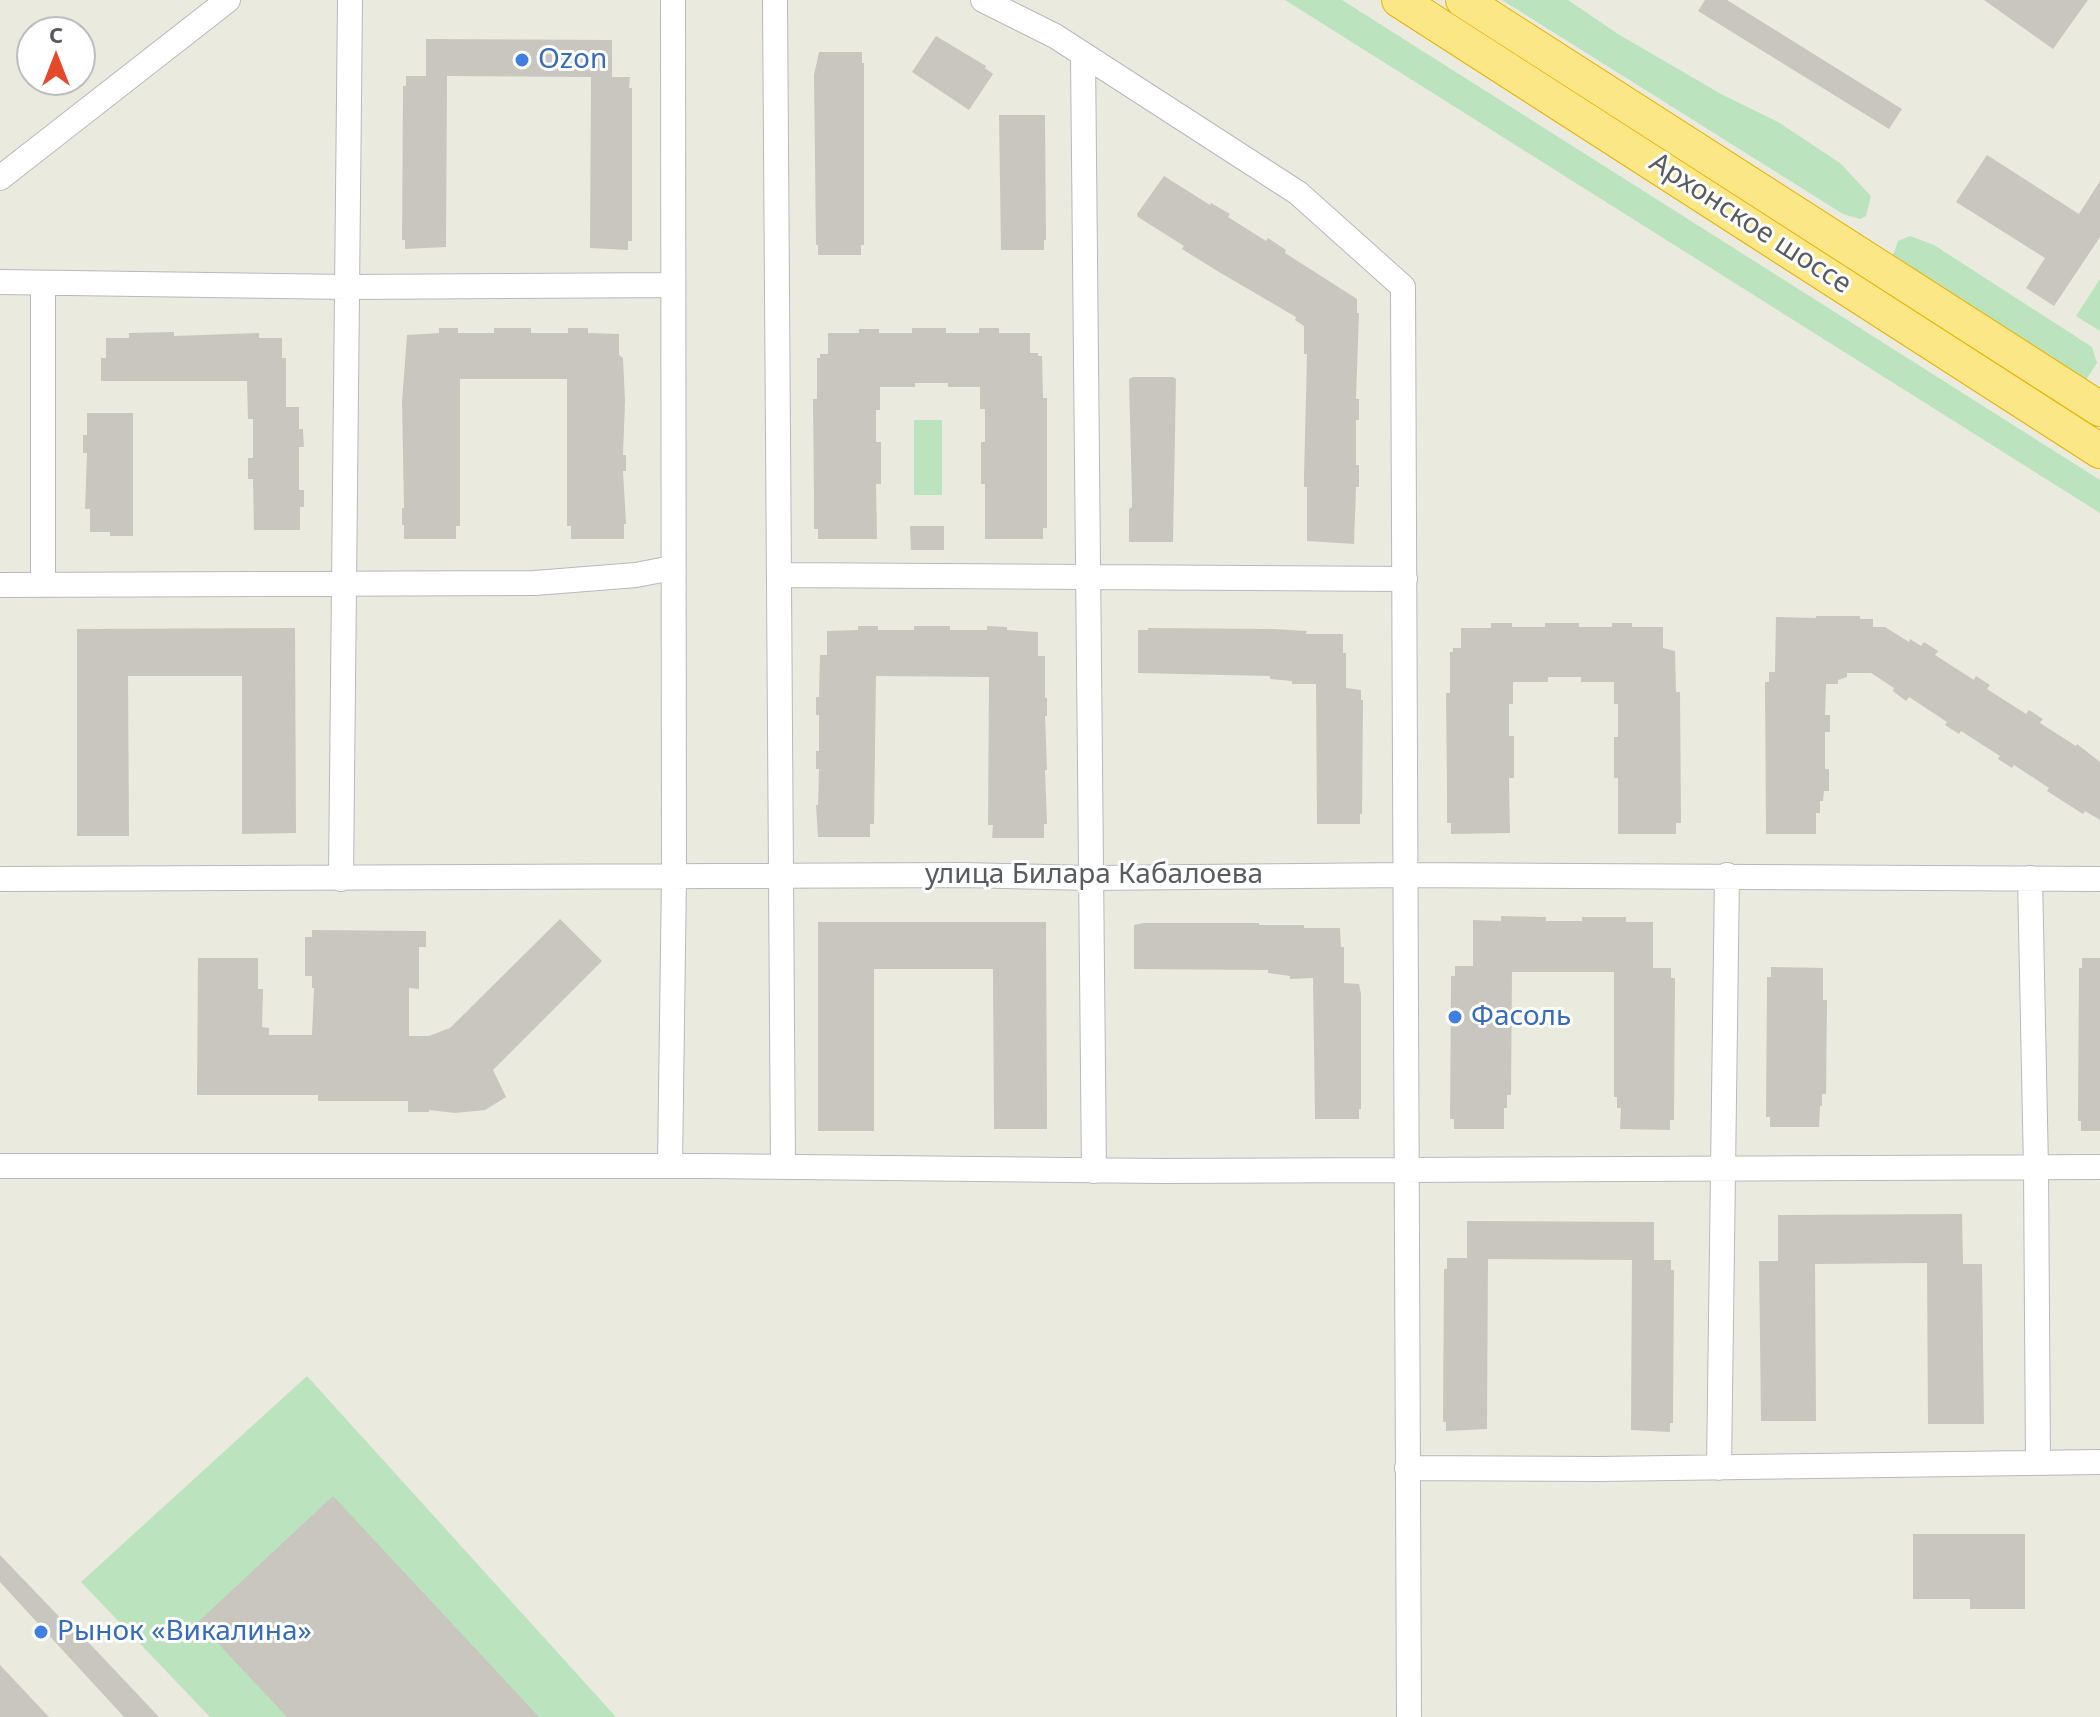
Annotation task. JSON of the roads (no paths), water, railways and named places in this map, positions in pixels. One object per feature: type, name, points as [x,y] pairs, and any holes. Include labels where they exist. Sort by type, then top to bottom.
[{"type":"highway","name":"Архонское шоссе","points":[[1399,0],[2100,451]]},
{"type":"highway","name":"Архонское шоссе","points":[[1463,0],[2100,409]]},
{"type":"street","points":[[0,178],[228,0]]},
{"type":"street","points":[[341,879],[350,0]]},
{"type":"street","points":[[670,1166],[674,876],[673,0]]},
{"type":"street","points":[[775,0],[783,1167]]},
{"type":"street","points":[[983,0],[1055,36],[1298,193],[1403,287],[1409,1717]]},
{"type":"street","points":[[1083,55],[1094,1171]]},
{"type":"street","points":[[0,282],[347,287],[673,285]]},
{"type":"street","points":[[43,283],[43,585]]},
{"type":"street","points":[[0,585],[535,583],[636,575],[672,568]]},
{"type":"street","points":[[779,575],[1405,579]]},
{"type":"street","name":"улица Билара Кабалоева","points":[[0,879],[781,875],[1089,878],[1727,875],[2100,879]]},
{"type":"street","points":[[1719,1468],[1727,875]]},
{"type":"street","points":[[2030,878],[2038,1462]]},
{"type":"street","points":[[0,1166],[670,1166],[1094,1171],[2100,1167]]},
{"type":"street","points":[[1407,1468],[1719,1468],[2100,1462]]},
{"type":"place","name":"Ozon","points":[[522,60]]},
{"type":"place","name":"Фасоль","points":[[1455,1017]]},
{"type":"place","name":"Рынок «Викалина»","points":[[41,1632]]}]
